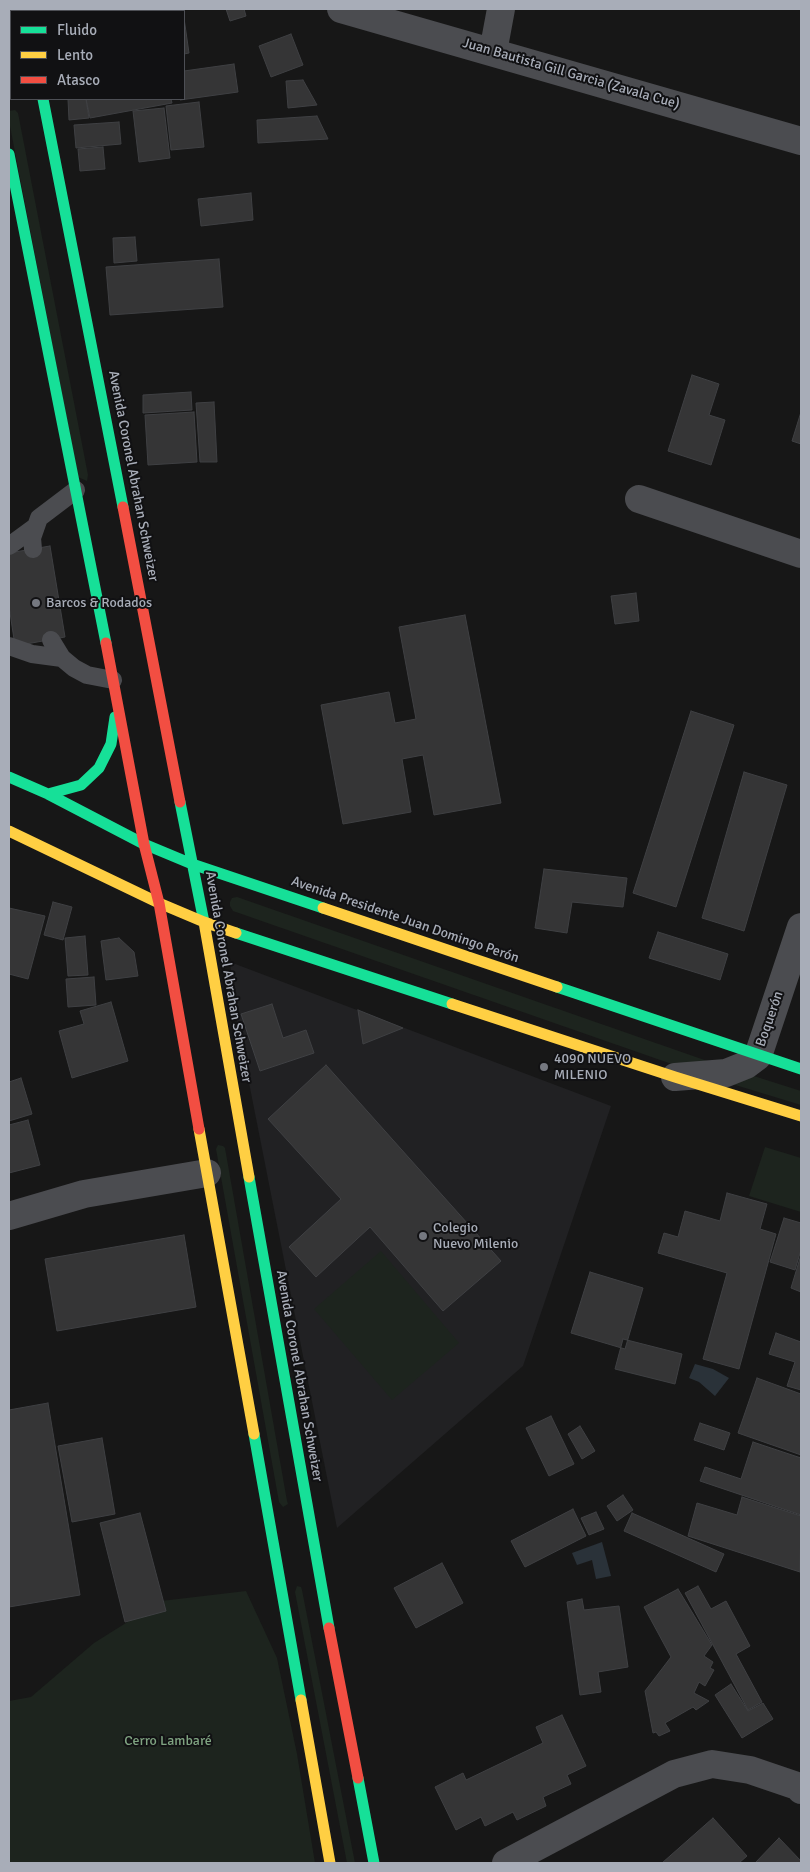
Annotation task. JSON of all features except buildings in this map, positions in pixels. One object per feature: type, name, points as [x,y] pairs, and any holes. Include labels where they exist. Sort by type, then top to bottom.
[{"type":"main road","name":"Avenida Coronel Abrahan Schweizer","points":[[43,100],[204,922],[318,1569],[374,1863]]},
{"type":"main road","points":[[9,154],[117,698],[144,844],[159,903],[330,1863]]},
{"type":"main road","points":[[48,794],[81,785],[99,768],[112,744],[117,698]]},
{"type":"main road","name":"Avenida Presidente Juan Domingo Perón","points":[[9,777],[48,794],[144,844],[192,864],[801,1069]]},
{"type":"main road","points":[[9,831],[159,903],[204,922],[675,1077],[801,1116]]},
{"type":"street","name":"Juan Bautista Gill Garcia (Zavala Cue)","points":[[341,9],[801,141]]},
{"type":"street","points":[[493,52],[501,9]]},
{"type":"street","points":[[639,499],[801,554]]},
{"type":"street","name":"Boquerón","points":[[675,1077],[726,1073],[746,1065],[758,1056],[801,927]]},
{"type":"street","points":[[9,1216],[84,1194],[207,1173]]},
{"type":"street","points":[[506,1863],[674,1774],[712,1764],[750,1770],[801,1786]]},
{"type":"lane","points":[[32,549],[32,538],[39,518],[76,490]]},
{"type":"lane","points":[[9,546],[35,527]]},
{"type":"lane","points":[[51,640],[62,658],[74,668],[87,675],[113,680]]},
{"type":"lane","points":[[9,646],[32,654],[62,658]]},
{"type":"shaded area","name":"Colegio Nuevo Milenio","points":[[230,962],[611,1106],[523,1366],[337,1528],[236,1017]]},
{"type":"shaded area","points":[[695,1364],[713,1369],[729,1378],[715,1396],[699,1382],[689,1378]]},
{"type":"shaded area","points":[[602,1542],[611,1576],[596,1579],[592,1560],[577,1565],[572,1553]]},
{"type":"green space","points":[[15,110],[18,113],[88,475],[87,481],[78,477],[9,121],[9,111]]},
{"type":"green space","points":[[237,897],[716,1064],[801,1091],[801,1105],[709,1077],[233,911],[230,902],[232,898]]},
{"type":"green space","points":[[218,1145],[225,1148],[288,1504],[283,1507],[279,1502],[216,1149]]},
{"type":"green space","points":[[765,1147],[801,1158],[801,1212],[749,1196]]},
{"type":"green space","points":[[381,1251],[459,1343],[392,1400],[314,1309]]},
{"type":"green space","points":[[297,1586],[301,1587],[302,1590],[355,1863],[347,1863],[295,1592]]},
{"type":"green space","name":"Cerro Lambaré","points":[[246,1591],[277,1658],[297,1754],[315,1863],[9,1863],[9,1701],[31,1697],[94,1643],[161,1601]]},
{"type":"traffic: fast","points":[[43,100],[123,507]]},
{"type":"traffic: fast","points":[[9,154],[106,643]]},
{"type":"traffic: fast","points":[[48,794],[81,785],[99,768],[111,744],[115,717]]},
{"type":"traffic: fast","points":[[9,777],[48,794],[144,844],[192,864],[323,908]]},
{"type":"traffic: fast","points":[[180,802],[204,922]]},
{"type":"traffic: fast","points":[[236,933],[452,1004]]},
{"type":"traffic: fast","points":[[557,987],[801,1069]]},
{"type":"traffic: fast","points":[[249,1177],[329,1628]]},
{"type":"traffic: fast","points":[[254,1434],[301,1700]]},
{"type":"traffic: fast","points":[[358,1778],[374,1863]]},
{"type":"traffic: slow","points":[[9,831],[159,903],[236,933]]},
{"type":"traffic: slow","points":[[323,908],[557,987]]},
{"type":"traffic: slow","points":[[204,922],[249,1177]]},
{"type":"traffic: slow","points":[[452,1004],[801,1116]]},
{"type":"traffic: slow","points":[[199,1129],[254,1434]]},
{"type":"traffic: slow","points":[[301,1700],[330,1863]]},
{"type":"traffic: jam","points":[[123,507],[180,802]]},
{"type":"traffic: jam","points":[[106,643],[144,844],[159,903]]},
{"type":"traffic: jam","points":[[159,903],[199,1129]]},
{"type":"traffic: jam","points":[[329,1628],[358,1778]]},
{"type":"place","name":"Barcos & Rodados","points":[[36,603]]},
{"type":"place","name":"4090 NUEVO MILENIO","points":[[544,1067]]},
{"type":"place","name":"Colegio Nuevo Milenio","points":[[423,1236]]}]
